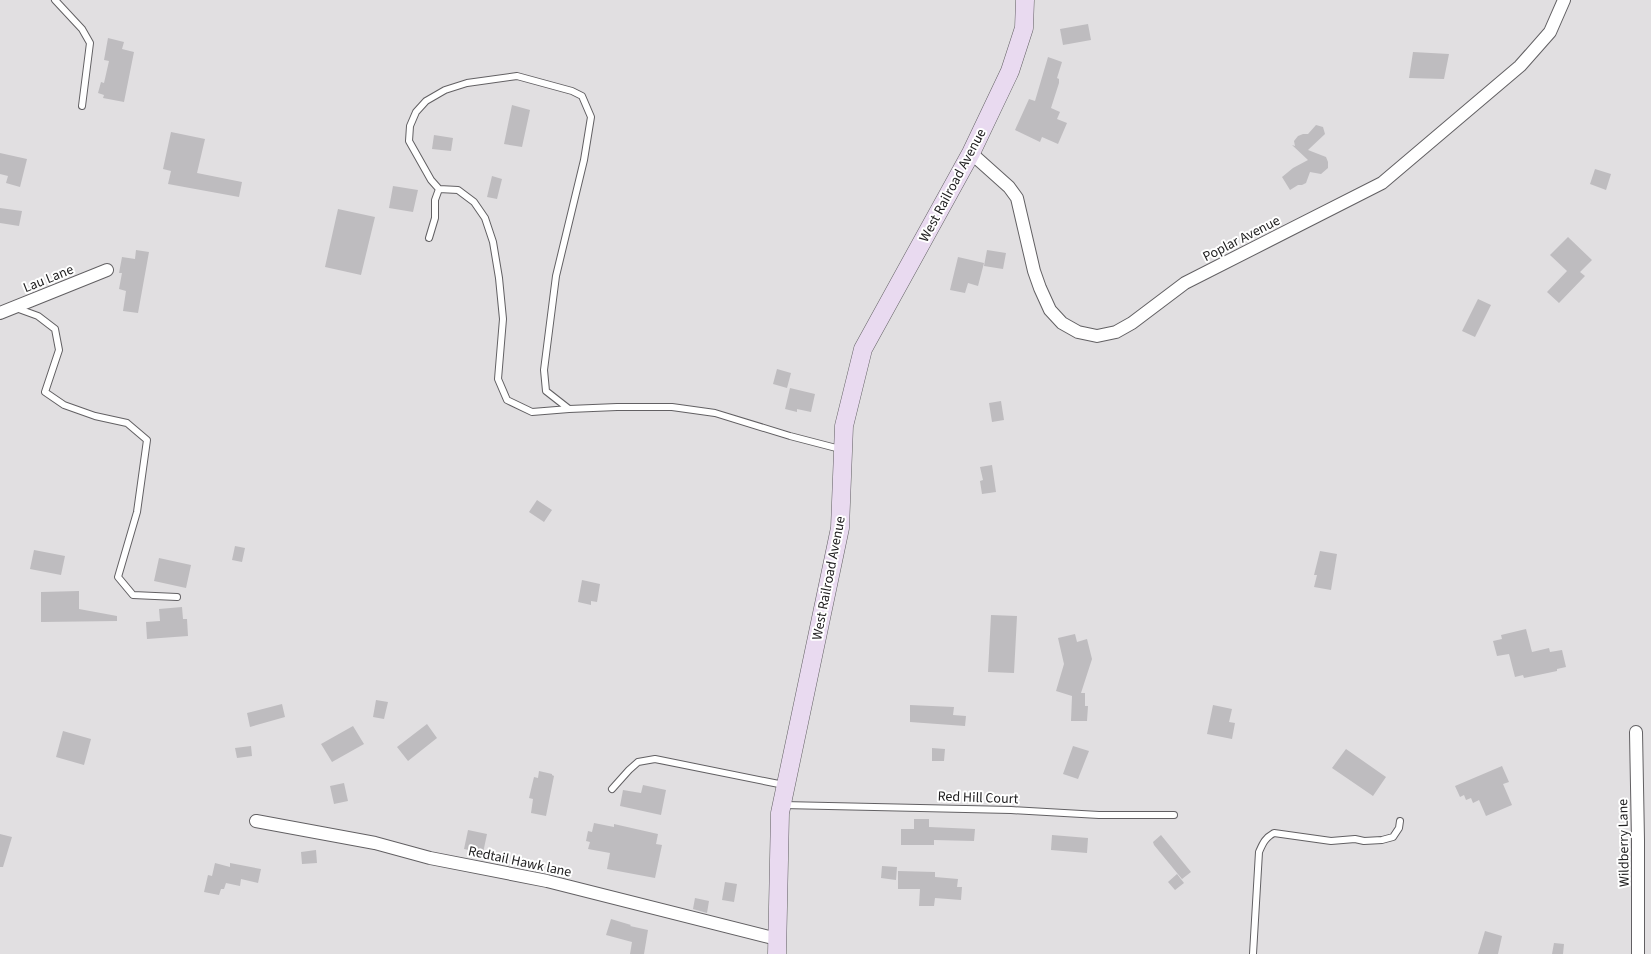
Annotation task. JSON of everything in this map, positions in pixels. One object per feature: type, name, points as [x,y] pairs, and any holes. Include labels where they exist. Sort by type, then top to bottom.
[{"type":"main road","name":"West Railroad Avenue","points":[[777,946],[780,813],[840,528],[844,426],[863,349],[971,153],[1010,71],[1024,28],[1026,0]]},
{"type":"street","name":"Poplar Avenue","points":[[971,153],[1009,187],[1017,198],[1034,271],[1050,310],[1062,323],[1078,332],[1097,336],[1116,332],[1132,324],[1185,283],[1382,183],[1520,66],[1550,32],[1564,0]]},
{"type":"street","name":"Lau Lane","points":[[0,313],[107,270]]},
{"type":"street","name":"Wildberry Lane","points":[[1636,732],[1638,954]]},
{"type":"street","name":"Redtail Hawk lane","points":[[256,821],[374,843],[430,858],[547,881],[777,946]]},
{"type":"lane","points":[[55,0],[82,29],[90,43],[82,106]]},
{"type":"lane","points":[[569,409],[546,391],[544,370],[556,276],[584,160],[591,117],[582,96],[572,91],[517,76],[467,84],[445,90],[426,101],[416,112],[410,126],[409,141],[431,180],[439,189],[458,190],[474,202],[485,218],[493,242],[499,278],[503,319],[498,379],[507,400],[532,412],[617,407],[672,407],[715,413],[790,436],[842,449]]},
{"type":"lane","points":[[429,238],[435,218],[435,200],[439,189]]},
{"type":"lane","points":[[14,308],[38,316],[56,329],[59,350],[45,392],[64,406],[94,416],[127,423],[147,440],[137,512],[118,577],[132,595],[177,597]]},
{"type":"lane","points":[[612,789],[628,770],[638,762],[655,759],[786,786]]},
{"type":"lane","name":"Red Hill Court","points":[[782,805],[1011,810],[1099,815],[1174,815]]},
{"type":"lane","points":[[1253,954],[1259,852],[1267,837],[1274,833],[1331,841],[1382,840],[1393,837],[1399,828],[1400,821]]},
{"type":"building","points":[[1088,24],[1091,40],[1063,45],[1060,29]]},
{"type":"building","points":[[108,38],[124,42],[122,49],[134,52],[124,102],[103,98],[104,95],[98,93],[101,82],[104,83],[109,61],[104,60]]},
{"type":"building","points":[[1413,52],[1449,54],[1444,79],[1409,78]]},
{"type":"building","points":[[1048,57],[1062,62],[1057,78],[1059,83],[1051,108],[1060,112],[1057,119],[1067,123],[1058,144],[1042,137],[1040,142],[1015,130],[1029,99],[1035,101]]},
{"type":"building","points":[[512,105],[530,110],[522,147],[504,144]]},
{"type":"building","points":[[1316,125],[1323,127],[1325,134],[1308,150],[1326,157],[1328,168],[1321,174],[1310,172],[1306,183],[1290,190],[1282,177],[1293,168],[1308,160],[1292,145],[1295,146],[1294,141],[1298,136],[1308,134]]},
{"type":"building","points":[[171,132],[205,139],[197,173],[242,182],[239,197],[168,184],[171,171],[163,169]]},
{"type":"building","points":[[434,135],[453,138],[451,151],[432,149]]},
{"type":"building","points":[[0,153],[27,159],[20,187],[6,183],[8,176],[0,174]]},
{"type":"building","points":[[1595,169],[1611,174],[1606,190],[1590,184]]},
{"type":"building","points":[[492,176],[502,179],[497,199],[487,197]]},
{"type":"building","points":[[393,186],[418,190],[413,212],[389,208]]},
{"type":"building","points":[[0,208],[22,211],[19,226],[0,223]]},
{"type":"building","points":[[338,209],[375,217],[361,275],[325,267]]},
{"type":"building","points":[[1568,237],[1592,260],[1580,272],[1585,276],[1559,303],[1547,292],[1567,271],[1550,255]]},
{"type":"building","points":[[136,250],[149,252],[138,313],[123,311],[126,291],[119,289],[122,257],[135,259]]},
{"type":"building","points":[[987,250],[1006,253],[1003,269],[984,266]]},
{"type":"building","points":[[958,257],[984,263],[978,286],[968,283],[965,293],[950,290]]},
{"type":"building","points":[[1478,299],[1491,305],[1475,337],[1462,331]]},
{"type":"building","points":[[777,369],[791,373],[787,388],[773,384]]},
{"type":"building","points":[[790,388],[815,394],[811,412],[797,409],[797,412],[785,409]]},
{"type":"building","points":[[1001,401],[1004,420],[992,422],[989,403]]},
{"type":"building","points":[[992,465],[996,492],[982,494],[980,481],[983,480],[980,467]]},
{"type":"building","points":[[537,500],[552,510],[544,522],[529,512]]},
{"type":"building","points":[[235,546],[245,548],[242,562],[232,560]]},
{"type":"building","points":[[34,550],[65,556],[61,575],[30,569]]},
{"type":"building","points":[[1320,551],[1337,554],[1331,590],[1314,587],[1317,575],[1314,575]]},
{"type":"building","points":[[159,558],[191,565],[186,588],[154,581]]},
{"type":"building","points":[[582,580],[600,584],[597,602],[591,601],[591,605],[578,602]]},
{"type":"building","points":[[79,591],[79,609],[117,616],[117,621],[41,622],[41,592]]},
{"type":"building","points":[[182,607],[183,619],[187,619],[188,636],[147,639],[146,622],[160,621],[159,609]]},
{"type":"building","points":[[991,615],[1017,616],[1014,673],[988,672]]},
{"type":"building","points":[[1526,629],[1532,652],[1549,648],[1550,652],[1562,650],[1566,667],[1557,669],[1557,671],[1524,678],[1523,675],[1515,677],[1509,654],[1497,656],[1493,641],[1502,639],[1501,635]]},
{"type":"building","points":[[1075,634],[1077,642],[1087,639],[1092,659],[1081,693],[1085,693],[1085,706],[1088,706],[1087,721],[1071,721],[1072,696],[1056,691],[1064,664],[1058,638]]},
{"type":"building","points":[[376,700],[388,702],[384,719],[373,717]]},
{"type":"building","points":[[282,704],[285,717],[250,727],[247,713]]},
{"type":"building","points":[[910,705],[954,707],[953,715],[966,716],[965,726],[910,722]]},
{"type":"building","points":[[1213,705],[1232,709],[1229,722],[1235,723],[1232,739],[1207,734]]},
{"type":"building","points":[[427,724],[437,738],[408,761],[397,747]]},
{"type":"building","points":[[353,726],[364,744],[332,762],[321,744]]},
{"type":"building","points":[[63,731],[91,739],[84,765],[56,757]]},
{"type":"building","points":[[251,746],[252,756],[237,758],[235,748]]},
{"type":"building","points":[[1073,746],[1089,751],[1078,779],[1063,774]]},
{"type":"building","points":[[932,748],[945,749],[944,761],[932,761]]},
{"type":"building","points":[[1346,749],[1386,777],[1373,796],[1332,768]]},
{"type":"building","points":[[1502,766],[1509,782],[1503,784],[1512,805],[1486,816],[1479,800],[1473,803],[1471,798],[1466,800],[1464,795],[1460,797],[1455,786]]},
{"type":"building","points":[[539,771],[554,776],[546,816],[531,813],[533,799],[529,798],[534,777],[538,778]]},
{"type":"building","points":[[344,783],[348,801],[334,804],[330,786]]},
{"type":"building","points":[[643,785],[666,790],[661,815],[620,806],[623,790],[641,793]]},
{"type":"building","points":[[914,819],[929,819],[929,827],[975,829],[974,841],[934,840],[934,845],[901,845],[901,829],[914,829]]},
{"type":"building","points":[[594,823],[614,827],[614,824],[658,834],[656,844],[662,845],[655,878],[607,869],[610,853],[588,849],[590,842],[586,841],[588,831],[592,832]]},
{"type":"building","points":[[468,830],[487,834],[483,853],[464,849]]},
{"type":"building","points":[[0,834],[12,837],[3,867],[0,867]]},
{"type":"building","points":[[1052,835],[1088,838],[1087,853],[1051,850]]},
{"type":"building","points":[[1161,835],[1191,872],[1182,879],[1154,845],[1153,842]]},
{"type":"building","points":[[316,850],[317,863],[302,864],[301,852]]},
{"type":"building","points":[[215,863],[230,867],[230,863],[261,869],[258,883],[241,879],[240,886],[226,883],[219,895],[204,892],[208,875],[212,876]]},
{"type":"building","points":[[882,866],[897,867],[896,880],[881,878]]},
{"type":"building","points":[[898,871],[935,872],[935,877],[958,879],[957,887],[962,887],[961,900],[935,898],[934,906],[919,906],[920,889],[898,889]]},
{"type":"building","points":[[1177,874],[1184,883],[1175,890],[1168,882]]},
{"type":"building","points":[[725,882],[737,884],[734,902],[722,900]]},
{"type":"building","points":[[695,898],[709,901],[707,913],[693,909]]},
{"type":"building","points":[[611,919],[648,930],[644,954],[630,954],[632,942],[606,935]]},
{"type":"building","points":[[1485,931],[1502,936],[1498,954],[1478,954]]},
{"type":"building","points":[[1554,943],[1564,944],[1563,954],[1552,954]]}]
